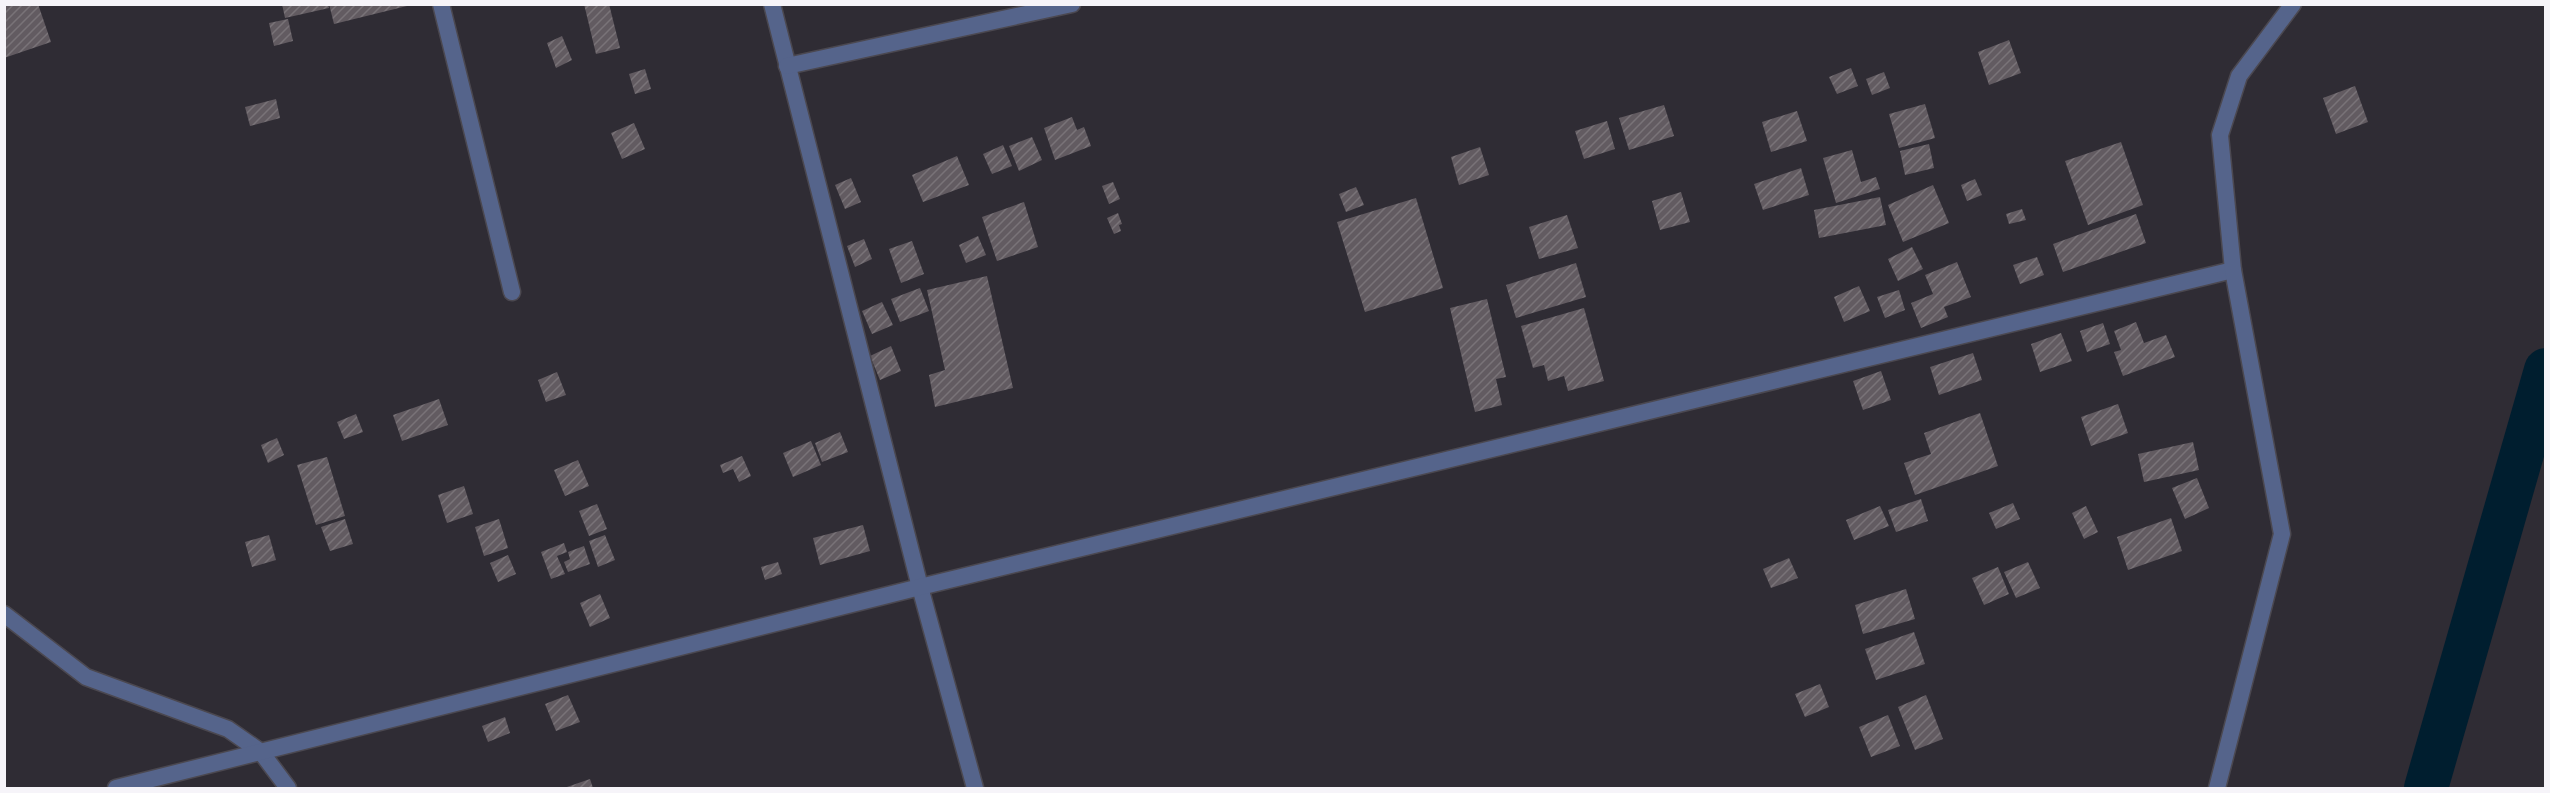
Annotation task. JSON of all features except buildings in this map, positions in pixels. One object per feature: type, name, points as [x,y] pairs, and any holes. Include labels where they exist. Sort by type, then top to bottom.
[{"type":"street","points":[[441,4],[512,292]]},
{"type":"street","points":[[772,4],[920,587],[975,789]]},
{"type":"street","points":[[787,66],[1072,4]]},
{"type":"street","points":[[2217,789],[2282,534],[2233,270],[2220,135],[2239,76],[2293,4]]},
{"type":"street","points":[[116,789],[920,587],[2233,270]]},
{"type":"street","points":[[4,614],[86,676],[228,729],[261,752],[288,789]]},
{"type":"waterway","points":[[2426,788],[2546,370]]}]
